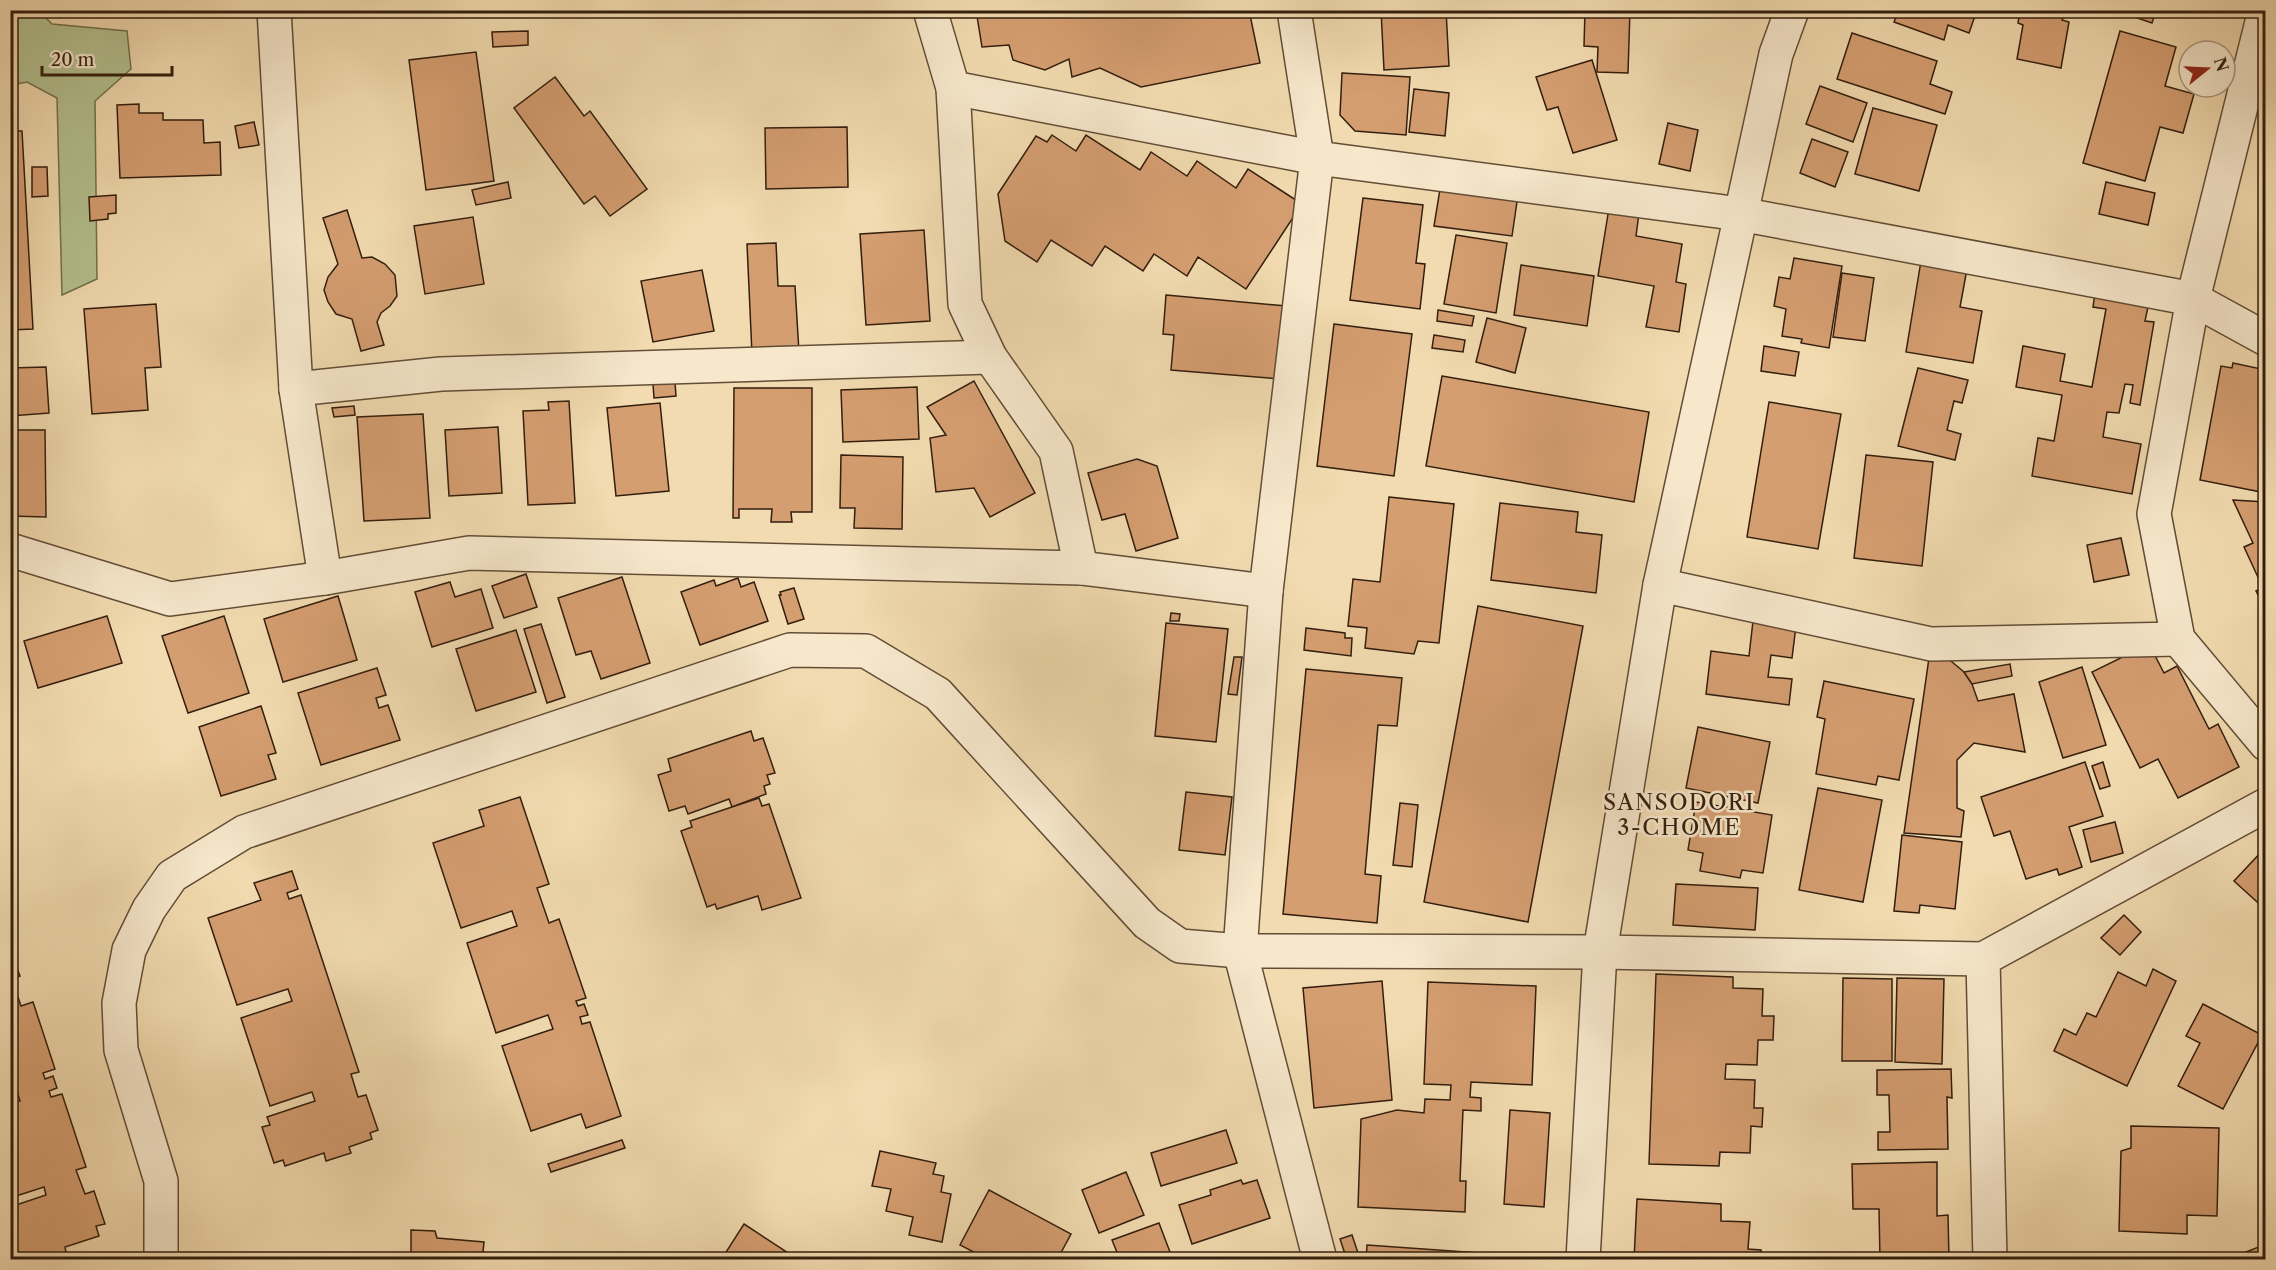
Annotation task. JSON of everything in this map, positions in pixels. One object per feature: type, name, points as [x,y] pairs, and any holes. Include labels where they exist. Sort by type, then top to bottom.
[{"type":"street","points":[[274,10],[296,390],[325,578]]},
{"type":"street","points":[[930,10],[953,88],[965,304],[990,357],[1056,452],[1081,568]]},
{"type":"street","points":[[1294,10],[1317,158],[1266,591],[1240,951],[1320,1260]]},
{"type":"street","points":[[1583,1260],[1600,952],[1660,585],[1776,54],[1792,10]]},
{"type":"street","points":[[2265,10],[2193,299],[2154,514],[2178,639],[2265,744]]},
{"type":"street","points":[[953,88],[1317,158],[1740,214],[2193,299],[2265,339]]},
{"type":"street","points":[[296,390],[441,374],[990,357]]},
{"type":"street","points":[[10,550],[170,599],[325,578],[470,553],[1081,568],[1266,591]]},
{"type":"street","points":[[1660,585],[1931,644],[2178,639]]},
{"type":"street","points":[[161,1260],[161,1181],[121,1050],[119,1003],[129,950],[149,909],[172,876],[244,832],[790,650],[866,651],[938,694],[1147,923],[1180,946],[1240,951],[1600,952],[1983,959],[2265,805]]},
{"type":"street","points":[[1983,959],[1990,1260]]},
{"type":"green space","points":[[11,11],[39,11],[52,24],[127,31],[131,69],[95,101],[97,279],[62,295],[57,98],[27,82],[11,85]]},
{"type":"building","points":[[976,10],[1249,10],[1260,63],[1141,87],[1100,68],[1072,77],[1069,59],[1045,70],[1013,60],[1009,45],[982,47]]},
{"type":"building","points":[[1381,10],[1446,10],[1449,66],[1384,70]]},
{"type":"building","points":[[1585,10],[1630,10],[1628,73],[1597,72],[1598,47],[1584,46]]},
{"type":"building","points":[[1894,10],[1977,10],[1969,33],[1948,25],[1944,40],[1894,22],[1898,12]]},
{"type":"building","points":[[2020,10],[2067,10],[2062,20],[2069,22],[2061,68],[2017,59],[2023,25],[2018,23]]},
{"type":"building","points":[[2114,10],[2156,10],[2152,23]]},
{"type":"building","points":[[528,31],[528,45],[493,47],[492,32]]},
{"type":"building","points":[[2120,31],[2176,47],[2165,86],[2177,89],[2177,99],[2193,99],[2183,133],[2160,127],[2145,181],[2083,163]]},
{"type":"building","points":[[1852,33],[1937,61],[1930,84],[1952,92],[1945,114],[1837,79]]},
{"type":"building","points":[[476,52],[494,181],[426,190],[409,60]]},
{"type":"building","points":[[1592,60],[1617,140],[1573,153],[1558,107],[1547,110],[1536,77]]},
{"type":"building","points":[[1342,73],[1410,77],[1406,135],[1355,131],[1340,115]]},
{"type":"building","points":[[555,77],[584,116],[590,111],[647,189],[610,216],[595,196],[584,204],[514,108]]},
{"type":"building","points":[[1820,86],[1867,103],[1853,142],[1806,124]]},
{"type":"building","points":[[1414,89],[1449,93],[1445,136],[1409,132]]},
{"type":"building","points":[[139,104],[139,113],[163,113],[163,120],[203,120],[204,143],[220,142],[221,175],[120,178],[117,105]]},
{"type":"building","points":[[1873,108],[1937,125],[1919,191],[1855,174]]},
{"type":"building","points":[[254,122],[259,145],[239,148],[235,126]]},
{"type":"building","points":[[1668,123],[1698,130],[1690,171],[1659,164]]},
{"type":"building","points":[[847,127],[848,187],[766,189],[765,128]]},
{"type":"building","points":[[10,131],[22,131],[33,329],[10,330]]},
{"type":"building","points":[[1052,135],[1076,151],[1086,135],[1140,170],[1151,152],[1187,176],[1197,161],[1236,188],[1248,169],[1302,204],[1246,289],[1198,257],[1187,276],[1154,254],[1143,271],[1105,246],[1092,266],[1051,240],[1037,262],[1005,241],[998,194],[1036,136],[1047,142]]},
{"type":"building","points":[[1812,139],[1848,152],[1835,187],[1800,173]]},
{"type":"building","points":[[32,167],[47,167],[48,196],[32,197]]},
{"type":"building","points":[[508,182],[511,198],[476,205],[472,190]]},
{"type":"building","points":[[2106,182],[2155,193],[2148,225],[2099,214]]},
{"type":"building","points":[[1441,183],[1518,195],[1512,236],[1434,226]]},
{"type":"building","points":[[116,195],[116,213],[108,214],[108,219],[90,221],[89,197]]},
{"type":"building","points":[[1363,198],[1423,205],[1416,263],[1425,264],[1420,309],[1350,300]]},
{"type":"building","points":[[1609,208],[1639,213],[1636,236],[1682,244],[1676,282],[1686,284],[1679,332],[1646,327],[1654,286],[1598,276]]},
{"type":"building","points":[[347,210],[362,258],[372,257],[385,264],[395,275],[397,296],[381,313],[377,322],[384,345],[361,351],[352,319],[336,314],[324,290],[328,277],[338,264],[323,218]]},
{"type":"building","points":[[473,217],[484,284],[425,294],[414,226]]},
{"type":"building","points":[[924,230],[930,321],[866,325],[860,234]]},
{"type":"building","points":[[1456,235],[1507,243],[1496,313],[1444,304]]},
{"type":"building","points":[[776,243],[778,286],[795,286],[799,352],[752,354],[747,244]]},
{"type":"building","points":[[1794,258],[1842,266],[1829,348],[1801,343],[1802,339],[1782,336],[1786,309],[1774,306],[1779,277],[1790,279]]},
{"type":"building","points":[[1921,261],[1967,269],[1960,307],[1982,311],[1973,363],[1906,352]]},
{"type":"building","points":[[1521,265],[1594,276],[1587,326],[1514,315]]},
{"type":"building","points":[[702,270],[714,331],[653,342],[641,281]]},
{"type":"building","points":[[1842,273],[1874,278],[1865,341],[1833,337]]},
{"type":"building","points":[[2095,293],[2149,302],[2145,321],[2154,322],[2140,405],[2130,403],[2133,385],[2125,384],[2119,413],[2107,412],[2103,437],[2141,444],[2132,494],[2032,476],[2038,438],[2054,441],[2062,395],[2016,387],[2023,346],[2065,354],[2060,381],[2092,387],[2106,309],[2093,307]]},
{"type":"building","points":[[1166,295],[1286,306],[1280,379],[1171,370],[1174,335],[1163,334]]},
{"type":"building","points":[[156,304],[161,367],[145,368],[148,410],[92,414],[84,309]]},
{"type":"building","points":[[1438,310],[1474,316],[1472,326],[1437,321]]},
{"type":"building","points":[[1487,318],[1526,328],[1515,373],[1476,362]]},
{"type":"building","points":[[1334,324],[1412,334],[1394,476],[1317,466]]},
{"type":"building","points":[[1434,335],[1465,340],[1463,352],[1432,348]]},
{"type":"building","points":[[1764,346],[1799,352],[1795,376],[1761,371]]},
{"type":"building","points":[[2233,363],[2266,370],[2266,493],[2200,480],[2221,366],[2232,368]]},
{"type":"building","points":[[46,367],[49,413],[10,416],[10,368]]},
{"type":"building","points":[[1918,368],[1968,380],[1962,403],[1954,401],[1947,430],[1961,434],[1955,460],[1898,446]]},
{"type":"building","points":[[1442,376],[1649,412],[1634,502],[1426,466]]},
{"type":"building","points":[[974,381],[1035,493],[990,517],[974,488],[936,492],[930,438],[946,435],[927,407]]},
{"type":"building","points":[[675,382],[676,396],[654,398],[653,384]]},
{"type":"building","points":[[917,387],[919,439],[843,442],[841,390]]},
{"type":"building","points":[[734,388],[812,388],[812,512],[791,512],[792,522],[771,522],[772,509],[739,509],[739,518],[733,518]]},
{"type":"building","points":[[569,401],[575,503],[528,505],[523,411],[549,410],[548,402]]},
{"type":"building","points":[[1769,402],[1841,414],[1818,549],[1747,537]]},
{"type":"building","points":[[660,403],[669,491],[616,496],[607,408]]},
{"type":"building","points":[[354,406],[355,415],[334,417],[332,408]]},
{"type":"building","points":[[423,414],[430,518],[364,521],[357,417]]},
{"type":"building","points":[[498,427],[502,493],[449,496],[445,430]]},
{"type":"building","points":[[10,430],[45,430],[46,517],[10,516]]},
{"type":"building","points":[[841,455],[903,457],[902,529],[854,528],[855,508],[840,508]]},
{"type":"building","points":[[1866,455],[1933,462],[1922,566],[1854,558]]},
{"type":"building","points":[[1137,459],[1157,466],[1178,538],[1136,551],[1125,514],[1102,520],[1088,473]]},
{"type":"building","points":[[1389,497],[1454,504],[1439,643],[1418,641],[1414,654],[1365,648],[1367,628],[1348,626],[1353,579],[1380,582]]},
{"type":"building","points":[[2233,500],[2266,502],[2266,611],[2256,591],[2263,588],[2244,547],[2253,543]]},
{"type":"building","points":[[1500,503],[1578,512],[1576,532],[1602,535],[1596,593],[1491,580]]},
{"type":"building","points":[[2121,538],[2129,575],[2094,582],[2087,545]]},
{"type":"building","points":[[526,574],[537,607],[504,618],[492,586]]},
{"type":"building","points":[[622,577],[650,663],[601,679],[591,651],[576,655],[558,598]]},
{"type":"building","points":[[738,578],[741,587],[754,582],[768,621],[700,645],[681,592],[714,580],[716,586]]},
{"type":"building","points":[[450,582],[455,597],[481,589],[493,628],[432,647],[415,592]]},
{"type":"building","points":[[794,588],[804,619],[788,624],[779,595],[781,595],[780,592]]},
{"type":"building","points":[[338,596],[357,660],[283,682],[264,619]]},
{"type":"building","points":[[1478,606],[1583,626],[1528,922],[1424,902]]},
{"type":"building","points":[[1171,613],[1180,614],[1179,621],[1170,621]]},
{"type":"building","points":[[107,616],[122,663],[38,688],[24,641]]},
{"type":"building","points":[[224,616],[249,693],[188,713],[162,636]]},
{"type":"building","points":[[1753,621],[1796,626],[1792,658],[1771,655],[1768,677],[1792,679],[1789,705],[1706,694],[1711,651],[1749,656]]},
{"type":"building","points":[[1166,623],[1228,629],[1216,742],[1155,736]]},
{"type":"building","points":[[541,624],[565,697],[547,703],[524,629]]},
{"type":"building","points":[[1306,628],[1345,633],[1345,638],[1352,638],[1351,656],[1304,650]]},
{"type":"building","points":[[516,630],[536,692],[476,711],[456,649]]},
{"type":"building","points":[[2149,644],[2164,673],[2177,666],[2209,729],[2218,724],[2239,767],[2178,798],[2158,759],[2140,768],[2092,672]]},
{"type":"building","points":[[1945,656],[1964,672],[1972,684],[1978,701],[2014,694],[2025,752],[1974,743],[1957,760],[1957,808],[1964,811],[1961,837],[1904,833],[1929,658]]},
{"type":"building","points":[[1234,657],[1242,657],[1237,695],[1228,694]]},
{"type":"building","points":[[2010,664],[2012,676],[1972,684],[1964,672]]},
{"type":"building","points":[[2082,667],[2106,745],[2063,758],[2039,682]]},
{"type":"building","points":[[377,668],[386,695],[376,698],[379,708],[388,705],[400,740],[321,765],[298,693]]},
{"type":"building","points":[[1306,669],[1402,678],[1397,726],[1378,725],[1365,874],[1381,876],[1377,923],[1283,914]]},
{"type":"building","points":[[1824,681],[1914,699],[1899,780],[1878,776],[1876,785],[1816,774],[1825,719],[1817,717]]},
{"type":"building","points":[[261,706],[276,753],[268,755],[276,779],[221,796],[199,727]]},
{"type":"building","points":[[1698,727],[1770,742],[1758,803],[1686,788]]},
{"type":"building","points":[[751,731],[754,741],[763,738],[775,773],[767,775],[770,784],[764,786],[766,794],[732,807],[729,799],[688,814],[685,806],[669,811],[658,775],[671,771],[668,759]]},
{"type":"building","points":[[2085,762],[2103,816],[2069,827],[2082,867],[2059,875],[2057,869],[2026,879],[2010,831],[1994,836],[1981,797]]},
{"type":"building","points":[[2103,762],[2110,786],[2100,789],[2092,766]]},
{"type":"building","points":[[1818,788],[1882,800],[1863,902],[1799,890]]},
{"type":"building","points":[[1186,792],[1232,797],[1225,855],[1179,850]]},
{"type":"building","points":[[520,797],[549,884],[537,888],[549,923],[559,919],[586,998],[576,1001],[578,1006],[584,1004],[588,1015],[580,1017],[582,1024],[590,1022],[621,1116],[586,1128],[581,1114],[531,1131],[502,1046],[553,1029],[548,1015],[496,1033],[467,943],[517,926],[512,911],[461,928],[433,843],[484,826],[479,810]]},
{"type":"building","points":[[759,798],[762,806],[769,804],[801,898],[762,910],[758,896],[717,909],[715,904],[707,907],[681,831],[692,827],[690,821]]},
{"type":"building","points":[[1696,802],[1772,815],[1763,873],[1742,870],[1740,878],[1700,871],[1703,853],[1688,850]]},
{"type":"building","points":[[1400,803],[1418,805],[1412,867],[1393,865]]},
{"type":"building","points":[[2115,822],[2123,853],[2091,862],[2083,830]]},
{"type":"building","points":[[1902,835],[1962,842],[1955,909],[1920,905],[1919,913],[1894,911]]},
{"type":"building","points":[[2266,847],[2266,910],[2234,881]]},
{"type":"building","points":[[292,871],[298,889],[287,893],[289,899],[301,895],[359,1072],[351,1074],[358,1097],[366,1095],[378,1130],[370,1133],[372,1139],[349,1147],[351,1153],[326,1161],[324,1153],[285,1166],[283,1160],[274,1163],[262,1127],[270,1125],[267,1117],[315,1101],[312,1092],[270,1106],[241,1018],[292,1001],[288,989],[237,1005],[208,918],[261,900],[254,883]]},
{"type":"building","points":[[1676,884],[1758,888],[1755,930],[1673,925]]},
{"type":"building","points":[[2124,915],[2141,932],[2120,955],[2101,938]]},
{"type":"building","points":[[10,949],[20,976],[12,979],[21,1006],[33,1002],[55,1069],[43,1073],[45,1079],[53,1076],[57,1088],[49,1091],[51,1097],[62,1094],[86,1167],[76,1170],[85,1194],[94,1191],[105,1224],[96,1226],[99,1236],[65,1247],[66,1252],[43,1260],[10,1260],[10,1207],[46,1195],[44,1187],[10,1198],[10,1104],[20,1101],[16,1088],[10,1090]]},
{"type":"building","points":[[2153,969],[2176,981],[2127,1086],[2054,1051],[2064,1029],[2076,1035],[2087,1013],[2096,1017],[2118,972],[2146,986]]},
{"type":"building","points":[[1656,974],[1733,977],[1733,988],[1763,989],[1762,1016],[1774,1016],[1773,1040],[1758,1040],[1757,1065],[1726,1064],[1725,1079],[1755,1080],[1754,1108],[1763,1108],[1762,1127],[1751,1126],[1750,1153],[1720,1152],[1719,1166],[1649,1164]]},
{"type":"building","points":[[1843,978],[1892,979],[1892,1061],[1842,1061]]},
{"type":"building","points":[[1897,978],[1944,979],[1942,1064],[1895,1062]]},
{"type":"building","points":[[1382,981],[1392,1100],[1314,1108],[1303,988]]},
{"type":"building","points":[[1428,982],[1536,986],[1532,1085],[1471,1082],[1470,1097],[1481,1098],[1481,1111],[1463,1110],[1460,1181],[1466,1181],[1465,1212],[1358,1207],[1361,1119],[1397,1110],[1424,1113],[1425,1099],[1450,1100],[1451,1085],[1424,1084]]},
{"type":"building","points":[[2203,1004],[2262,1035],[2223,1109],[2178,1086],[2200,1043],[2186,1036]]},
{"type":"building","points":[[1951,1069],[1952,1098],[1947,1097],[1948,1149],[1878,1150],[1878,1132],[1890,1132],[1889,1095],[1877,1095],[1877,1070]]},
{"type":"building","points":[[1510,1110],[1550,1113],[1544,1207],[1504,1204]]},
{"type":"building","points":[[2131,1126],[2219,1128],[2217,1216],[2187,1215],[2187,1234],[2119,1231],[2121,1151],[2131,1148]]},
{"type":"building","points":[[1226,1130],[1237,1163],[1161,1186],[1151,1153]]},
{"type":"building","points":[[622,1140],[625,1148],[551,1172],[548,1164]]},
{"type":"building","points":[[880,1151],[936,1163],[933,1174],[944,1176],[941,1192],[951,1194],[942,1242],[909,1235],[913,1217],[886,1211],[891,1189],[872,1186]]},
{"type":"building","points":[[1937,1162],[1937,1216],[1948,1215],[1949,1260],[1880,1260],[1879,1209],[1853,1209],[1852,1164]]},
{"type":"building","points":[[1126,1172],[1144,1215],[1099,1233],[1082,1190]]},
{"type":"building","points":[[1241,1180],[1243,1184],[1257,1180],[1270,1218],[1192,1244],[1179,1205],[1211,1195],[1210,1190]]},
{"type":"building","points":[[989,1190],[1071,1234],[1057,1260],[989,1260],[960,1245]]},
{"type":"building","points":[[1637,1199],[1721,1204],[1721,1221],[1750,1222],[1748,1249],[1761,1250],[1761,1260],[1634,1260]]},
{"type":"building","points":[[1159,1223],[1173,1260],[1120,1260],[1112,1240]]},
{"type":"building","points":[[744,1224],[799,1260],[721,1260]]},
{"type":"building","points":[[411,1230],[435,1231],[437,1238],[484,1242],[483,1252],[499,1260],[411,1260]]},
{"type":"building","points":[[1352,1235],[1359,1256],[1347,1260],[1340,1239]]},
{"type":"building","points":[[2266,1244],[2266,1260],[2232,1260],[2231,1258]]},
{"type":"building","points":[[1367,1245],[1508,1255],[1508,1260],[1366,1260]]},
{"type":"district","name":"SANSODORI 3-CHOME","points":[[1679,814]]}]
